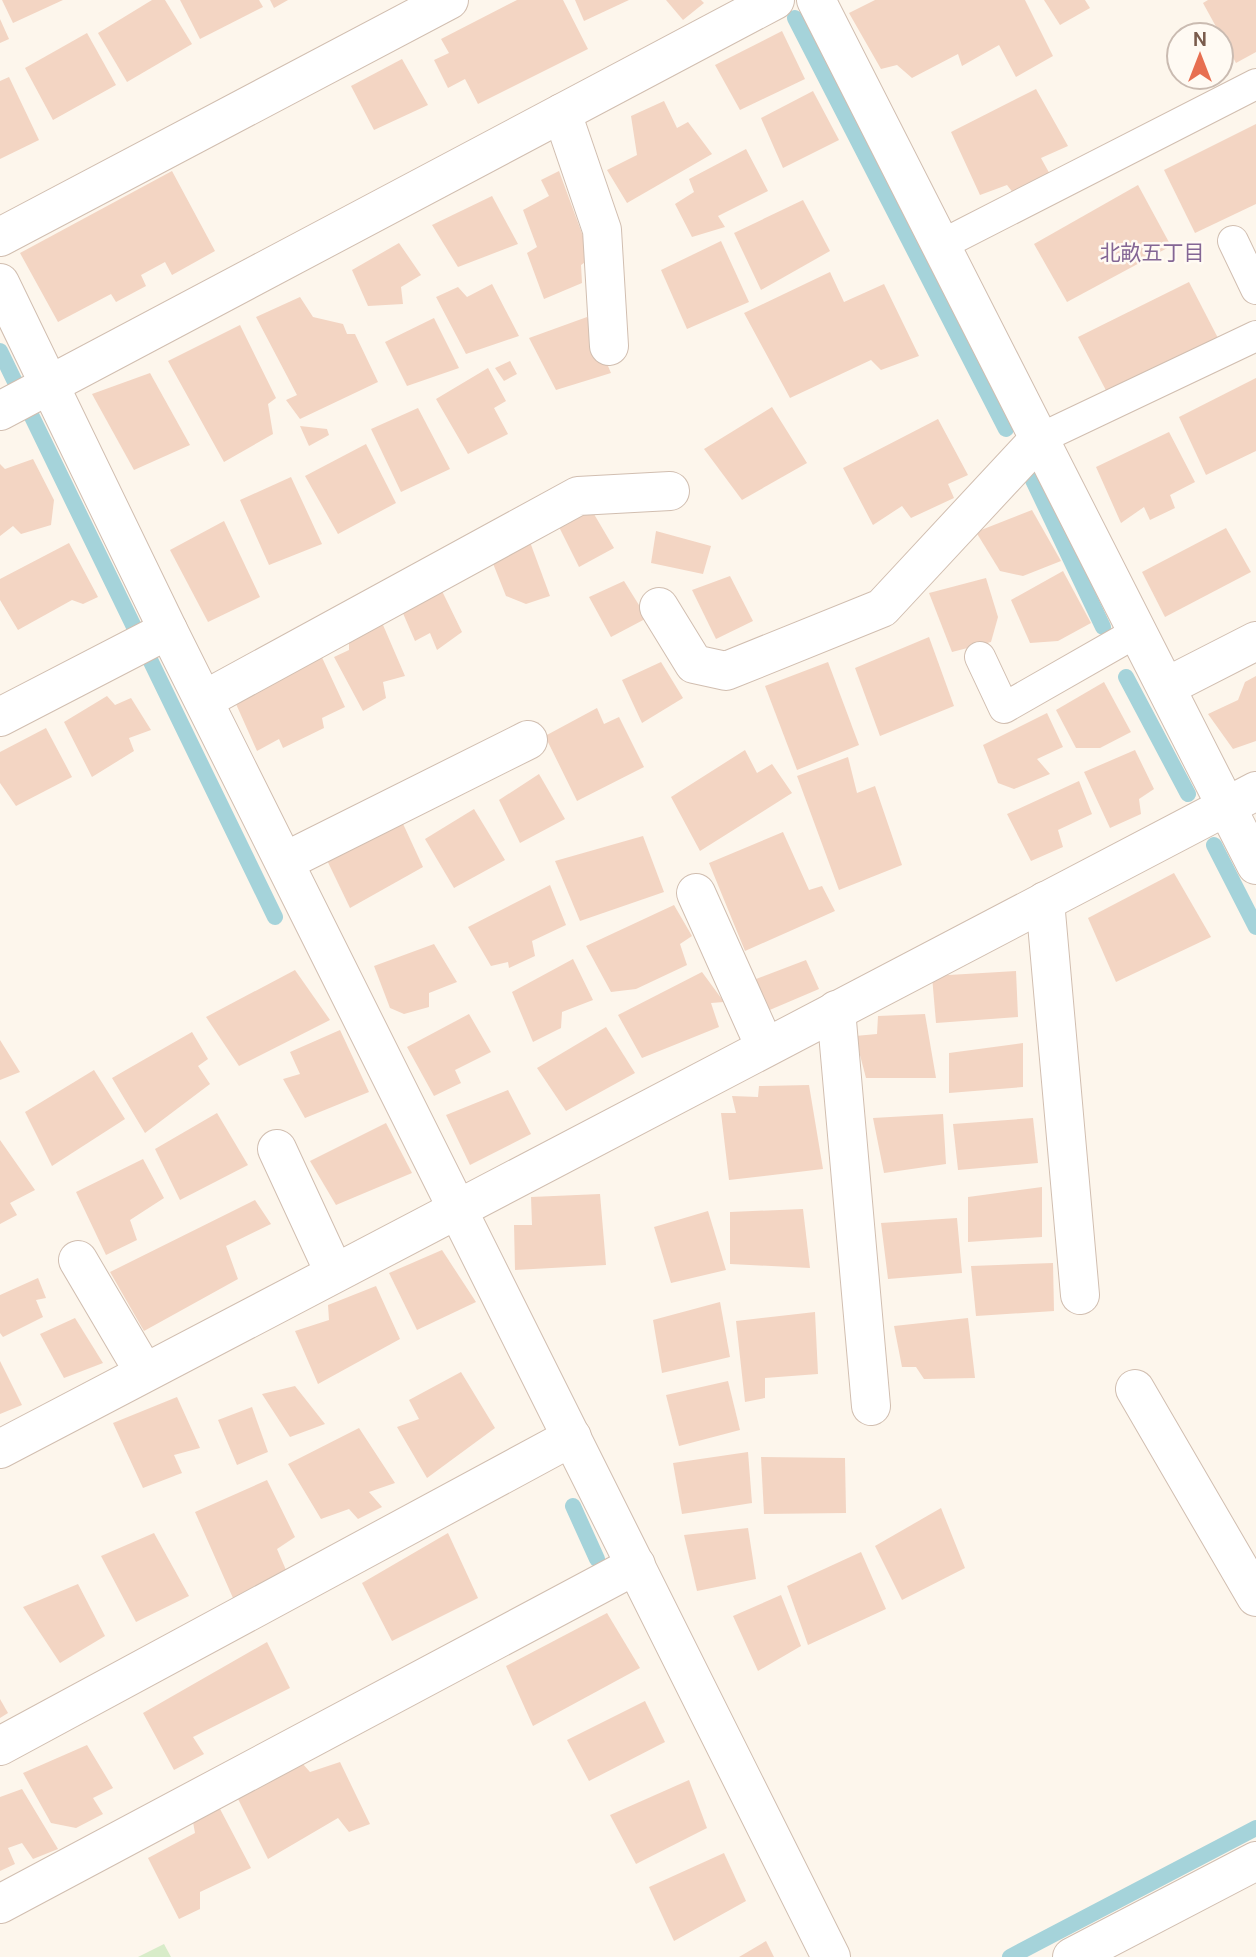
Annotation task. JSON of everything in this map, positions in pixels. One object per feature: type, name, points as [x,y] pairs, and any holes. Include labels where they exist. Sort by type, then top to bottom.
[{"type":"street","points":[[0,237],[449,0]]},
{"type":"street","points":[[25,399],[775,0]]},
{"type":"street","points":[[817,0],[1166,688],[1241,799],[1256,865]]},
{"type":"street","points":[[562,113],[602,230],[608,346]]},
{"type":"street","points":[[0,283],[25,399],[151,639],[206,699],[831,1957]]},
{"type":"street","points":[[659,607],[694,664],[726,671],[882,608],[1039,439]]},
{"type":"street","points":[[206,699],[578,496],[670,491]]},
{"type":"street","points":[[0,717],[151,639]]},
{"type":"street","points":[[1166,688],[1256,641]]},
{"type":"street","points":[[286,861],[528,740]]},
{"type":"street","points":[[0,1449],[1241,799]]},
{"type":"street","points":[[696,893],[765,1048]]},
{"type":"street","points":[[1045,901],[1080,1295]]},
{"type":"street","points":[[836,1010],[870,1406]]},
{"type":"street","points":[[277,1149],[334,1272]]},
{"type":"street","points":[[78,1261],[144,1372]]},
{"type":"street","points":[[1135,1389],[1256,1597]]},
{"type":"street","points":[[0,1746],[572,1437]]},
{"type":"street","points":[[0,1903],[636,1565]]},
{"type":"street","points":[[1072,1957],[1256,1861]]},
{"type":"lane","points":[[941,245],[1256,84]]},
{"type":"lane","points":[[1233,242],[1256,289]]},
{"type":"lane","points":[[1039,439],[1256,336]]},
{"type":"lane","points":[[980,657],[1004,708],[1137,632]]},
{"type":"green space","points":[[164,1944],[171,1957],[138,1957]]},
{"type":"building","points":[[2,0],[63,0],[13,23]]},
{"type":"building","points":[[152,0],[165,0],[192,44],[127,82],[98,33]]},
{"type":"building","points":[[180,0],[259,0],[263,7],[200,39]]},
{"type":"building","points":[[270,0],[288,0],[274,8]]},
{"type":"building","points":[[517,0],[563,0],[588,49],[478,104],[465,79],[448,88],[434,60],[449,53],[441,39]]},
{"type":"building","points":[[575,0],[629,0],[584,21]]},
{"type":"building","points":[[666,0],[701,0],[704,3],[683,20]]},
{"type":"building","points":[[875,0],[1025,0],[1053,56],[1016,77],[999,45],[962,66],[958,54],[912,78],[897,65],[881,69],[849,13]]},
{"type":"building","points":[[1044,0],[1085,0],[1090,8],[1060,25]]},
{"type":"building","points":[[1208,0],[1256,0],[1256,52],[1236,63],[1235,21],[1213,21],[1203,3]]},
{"type":"building","points":[[0,19],[9,39],[0,43]]},
{"type":"building","points":[[782,31],[805,79],[740,110],[715,65]]},
{"type":"building","points":[[87,33],[116,85],[53,120],[25,68]]},
{"type":"building","points":[[402,59],[428,105],[374,130],[351,86]]},
{"type":"building","points":[[9,77],[39,140],[0,159],[0,81]]},
{"type":"building","points":[[1036,89],[1068,146],[1041,158],[1052,178],[1014,194],[1007,185],[980,195],[951,132]]},
{"type":"building","points":[[813,91],[839,140],[783,168],[761,118]]},
{"type":"building","points":[[664,101],[677,128],[688,122],[712,154],[627,203],[607,170],[637,155],[631,116]]},
{"type":"building","points":[[1256,124],[1256,204],[1195,233],[1164,170]]},
{"type":"building","points":[[746,149],[768,191],[718,216],[725,227],[692,237],[675,204],[694,192],[689,179]]},
{"type":"building","points":[[172,171],[215,251],[172,275],[165,262],[141,275],[146,286],[116,302],[111,294],[58,322],[20,253]]},
{"type":"building","points":[[559,171],[591,258],[581,265],[582,283],[544,299],[527,253],[537,247],[523,210],[549,196],[541,180]]},
{"type":"building","points":[[1138,185],[1171,246],[1067,302],[1034,244]]},
{"type":"building","points":[[492,196],[518,244],[458,267],[432,225]]},
{"type":"building","points":[[803,200],[830,251],[761,290],[734,233]]},
{"type":"building","points":[[721,241],[749,302],[687,329],[661,270]]},
{"type":"building","points":[[399,243],[421,275],[401,287],[403,304],[368,306],[352,270]]},
{"type":"building","points":[[830,272],[844,302],[884,284],[919,356],[881,370],[871,360],[790,398],[744,313]]},
{"type":"building","points":[[1189,282],[1219,340],[1110,398],[1078,337]]},
{"type":"building","points":[[492,284],[519,336],[466,354],[436,297],[458,287],[467,297]]},
{"type":"building","points":[[300,297],[313,317],[343,324],[347,334],[355,334],[378,382],[300,419],[286,400],[297,395],[256,317]]},
{"type":"building","points":[[587,317],[611,373],[556,390],[529,338]]},
{"type":"building","points":[[434,318],[459,368],[407,386],[385,342]]},
{"type":"building","points":[[240,325],[276,398],[268,404],[273,434],[224,462],[168,361]]},
{"type":"building","points":[[510,361],[517,374],[504,381],[495,368]]},
{"type":"building","points":[[488,368],[506,401],[494,408],[508,434],[468,454],[436,399]]},
{"type":"building","points":[[150,373],[190,445],[134,470],[92,394]]},
{"type":"building","points":[[1256,378],[1256,451],[1206,475],[1179,417]]},
{"type":"building","points":[[772,407],[807,463],[742,500],[704,449]]},
{"type":"building","points":[[418,408],[450,469],[401,492],[371,429]]},
{"type":"building","points":[[938,419],[968,475],[948,484],[954,498],[911,518],[902,506],[873,525],[843,468]]},
{"type":"building","points":[[300,426],[327,429],[329,435],[309,446]]},
{"type":"building","points":[[1169,432],[1195,482],[1170,495],[1175,508],[1150,520],[1144,507],[1121,523],[1096,467]]},
{"type":"building","points":[[366,444],[396,503],[338,534],[305,476]]},
{"type":"building","points":[[33,459],[54,500],[51,525],[21,534],[13,526],[0,536],[0,464],[5,469]]},
{"type":"building","points":[[291,477],[322,544],[269,565],[240,500]]},
{"type":"building","points":[[591,509],[614,548],[579,567],[559,527]]},
{"type":"building","points":[[1032,510],[1061,561],[1023,576],[1000,571],[976,532]]},
{"type":"building","points":[[224,521],[260,597],[208,622],[170,550]]},
{"type":"building","points":[[1226,528],[1251,572],[1165,617],[1142,572]]},
{"type":"building","points":[[656,531],[711,546],[703,574],[651,563]]},
{"type":"building","points":[[530,542],[550,596],[526,604],[506,596],[492,561]]},
{"type":"building","points":[[69,543],[98,597],[83,604],[72,600],[18,630],[0,600],[0,579]]},
{"type":"building","points":[[1063,571],[1091,623],[1058,641],[1030,643],[1011,600]]},
{"type":"building","points":[[730,576],[753,621],[716,639],[692,590]]},
{"type":"building","points":[[986,578],[998,617],[991,642],[952,652],[929,593]]},
{"type":"building","points":[[624,581],[647,618],[611,637],[589,597]]},
{"type":"building","points":[[442,591],[462,632],[437,650],[430,633],[415,641],[402,611]]},
{"type":"building","points":[[380,618],[405,676],[383,682],[386,698],[363,711],[334,657],[349,650],[349,634]]},
{"type":"building","points":[[929,637],[954,706],[880,736],[855,668]]},
{"type":"building","points":[[319,651],[345,707],[322,718],[324,728],[283,748],[279,739],[257,751],[232,695]]},
{"type":"building","points":[[661,662],[683,698],[642,723],[622,680]]},
{"type":"building","points":[[828,662],[859,745],[797,770],[765,686]]},
{"type":"building","points":[[1256,676],[1256,741],[1233,749],[1208,714],[1238,700],[1245,682]]},
{"type":"building","points":[[1104,682],[1131,732],[1100,748],[1076,748],[1056,710]]},
{"type":"building","points":[[107,696],[115,705],[131,698],[151,730],[129,738],[134,751],[92,777],[64,722]]},
{"type":"building","points":[[597,708],[604,724],[619,717],[644,767],[577,801],[545,736]]},
{"type":"building","points":[[1047,713],[1063,747],[1037,759],[1050,774],[1014,789],[998,783],[983,745]]},
{"type":"building","points":[[46,728],[72,777],[16,806],[0,783],[0,752]]},
{"type":"building","points":[[745,750],[757,773],[772,764],[792,793],[700,851],[671,797]]},
{"type":"building","points":[[1135,750],[1154,789],[1139,799],[1141,814],[1110,828],[1084,772]]},
{"type":"building","points":[[848,757],[857,793],[875,786],[902,865],[839,890],[797,776]]},
{"type":"building","points":[[539,774],[565,819],[520,843],[499,800]]},
{"type":"building","points":[[1079,781],[1092,814],[1058,830],[1063,847],[1031,861],[1007,814]]},
{"type":"building","points":[[474,809],[505,860],[454,888],[425,839]]},
{"type":"building","points":[[398,813],[423,867],[350,908],[323,852]]},
{"type":"building","points":[[783,832],[809,890],[822,886],[835,911],[745,951],[709,863]]},
{"type":"building","points":[[643,836],[664,892],[580,921],[555,861]]},
{"type":"building","points":[[1174,873],[1211,937],[1116,982],[1088,918]]},
{"type":"building","points":[[550,885],[566,925],[532,941],[535,956],[509,968],[508,962],[491,966],[468,927]]},
{"type":"building","points":[[674,905],[692,936],[680,944],[687,965],[636,989],[611,992],[586,946]]},
{"type":"building","points":[[434,944],[457,982],[429,993],[429,1007],[404,1014],[390,1008],[374,966]]},
{"type":"building","points":[[573,959],[593,1000],[562,1012],[561,1028],[533,1042],[512,992]]},
{"type":"building","points":[[806,960],[819,989],[765,1012],[756,979]]},
{"type":"building","points":[[295,970],[330,1020],[239,1066],[206,1017]]},
{"type":"building","points":[[1016,971],[1018,1017],[936,1023],[932,976]]},
{"type":"building","points":[[702,972],[724,1002],[711,1003],[719,1027],[642,1058],[618,1015]]},
{"type":"building","points":[[469,1014],[491,1052],[455,1070],[461,1083],[434,1096],[407,1047]]},
{"type":"building","points":[[925,1014],[936,1078],[866,1078],[855,1036],[877,1034],[878,1016]]},
{"type":"building","points":[[606,1027],[635,1073],[566,1111],[537,1068]]},
{"type":"building","points":[[340,1030],[369,1092],[305,1118],[283,1079],[300,1074],[290,1052]]},
{"type":"building","points":[[192,1032],[208,1059],[198,1066],[210,1084],[145,1133],[112,1078]]},
{"type":"building","points":[[0,1040],[20,1072],[0,1080]]},
{"type":"building","points":[[1023,1043],[1023,1087],[949,1093],[949,1053]]},
{"type":"building","points":[[94,1070],[125,1119],[52,1166],[25,1112]]},
{"type":"building","points":[[809,1085],[823,1169],[729,1180],[721,1113],[736,1113],[732,1096],[758,1097],[759,1086]]},
{"type":"building","points":[[508,1090],[531,1134],[470,1165],[446,1115]]},
{"type":"building","points":[[217,1113],[248,1165],[180,1200],[155,1149]]},
{"type":"building","points":[[943,1114],[946,1164],[884,1173],[873,1118]]},
{"type":"building","points":[[1033,1118],[1038,1163],[958,1170],[953,1124]]},
{"type":"building","points":[[386,1123],[412,1173],[336,1205],[310,1161]]},
{"type":"building","points":[[0,1140],[35,1190],[10,1203],[17,1215],[0,1224]]},
{"type":"building","points":[[143,1159],[164,1198],[130,1220],[137,1240],[106,1255],[76,1192]]},
{"type":"building","points":[[1042,1187],[1042,1237],[968,1242],[968,1197]]},
{"type":"building","points":[[600,1194],[606,1265],[515,1270],[514,1225],[532,1225],[531,1197]]},
{"type":"building","points":[[255,1200],[271,1224],[226,1246],[238,1279],[144,1331],[110,1272]]},
{"type":"building","points":[[803,1209],[810,1268],[730,1264],[730,1212]]},
{"type":"building","points":[[708,1211],[726,1270],[671,1283],[654,1227]]},
{"type":"building","points":[[957,1218],[962,1273],[888,1279],[881,1223]]},
{"type":"building","points":[[442,1250],[476,1302],[417,1330],[389,1273]]},
{"type":"building","points":[[1053,1263],[1054,1311],[976,1316],[971,1266]]},
{"type":"building","points":[[38,1278],[46,1298],[36,1300],[43,1317],[3,1337],[0,1333],[0,1295]]},
{"type":"building","points":[[376,1286],[400,1339],[318,1384],[295,1331],[329,1320],[328,1305]]},
{"type":"building","points":[[720,1302],[730,1357],[662,1373],[653,1320]]},
{"type":"building","points":[[815,1312],[818,1374],[765,1378],[765,1398],[745,1402],[736,1321]]},
{"type":"building","points":[[75,1318],[103,1363],[64,1378],[40,1334]]},
{"type":"building","points":[[968,1318],[975,1378],[924,1379],[916,1367],[902,1367],[894,1326]]},
{"type":"building","points":[[0,1361],[22,1405],[0,1414]]},
{"type":"building","points":[[461,1372],[495,1428],[427,1478],[397,1427],[419,1419],[409,1400]]},
{"type":"building","points":[[728,1381],[740,1430],[679,1446],[666,1395]]},
{"type":"building","points":[[295,1386],[325,1424],[290,1437],[262,1394]]},
{"type":"building","points":[[177,1397],[200,1448],[174,1455],[182,1473],[143,1488],[113,1423]]},
{"type":"building","points":[[252,1407],[268,1452],[237,1465],[218,1420]]},
{"type":"building","points":[[359,1428],[395,1483],[369,1492],[382,1507],[358,1519],[349,1509],[321,1519],[288,1464]]},
{"type":"building","points":[[748,1452],[752,1503],[682,1514],[673,1463]]},
{"type":"building","points":[[761,1457],[845,1458],[846,1513],[764,1514]]},
{"type":"building","points":[[267,1480],[295,1537],[277,1549],[286,1570],[233,1598],[195,1512]]},
{"type":"building","points":[[941,1508],[965,1568],[902,1600],[875,1546]]},
{"type":"building","points":[[748,1528],[756,1579],[697,1591],[684,1535]]},
{"type":"building","points":[[154,1533],[189,1596],[136,1622],[101,1556]]},
{"type":"building","points":[[448,1533],[478,1598],[392,1641],[362,1583]]},
{"type":"building","points":[[861,1552],[886,1609],[808,1645],[787,1586]]},
{"type":"building","points":[[78,1584],[105,1636],[60,1663],[23,1607]]},
{"type":"building","points":[[781,1595],[801,1646],[758,1671],[733,1616]]},
{"type":"building","points":[[607,1613],[640,1668],[533,1726],[506,1666]]},
{"type":"building","points":[[267,1642],[290,1688],[193,1737],[204,1754],[174,1770],[143,1713]]},
{"type":"building","points":[[0,1699],[8,1713],[0,1718]]},
{"type":"building","points":[[645,1701],[665,1742],[589,1781],[567,1740]]},
{"type":"building","points":[[87,1745],[113,1788],[93,1798],[103,1814],[76,1828],[51,1823],[23,1773]]},
{"type":"building","points":[[340,1762],[370,1824],[349,1832],[338,1818],[268,1859],[236,1795],[302,1763],[310,1772]]},
{"type":"building","points":[[689,1780],[707,1828],[636,1864],[610,1815]]},
{"type":"building","points":[[22,1789],[58,1849],[33,1859],[22,1843],[8,1848],[15,1864],[0,1871],[0,1797]]},
{"type":"building","points":[[219,1807],[251,1868],[200,1892],[200,1909],[179,1919],[148,1858],[195,1833],[193,1822]]},
{"type":"building","points":[[724,1853],[746,1901],[674,1941],[649,1887]]},
{"type":"building","points":[[766,1941],[774,1957],[739,1957]]},
{"type":"waterway","points":[[795,18],[1006,429]]},
{"type":"waterway","points":[[0,351],[275,917]]},
{"type":"waterway","points":[[1031,476],[1103,627]]},
{"type":"waterway","points":[[1126,677],[1188,794]]},
{"type":"waterway","points":[[1214,845],[1256,927]]},
{"type":"waterway","points":[[573,1506],[597,1559]]},
{"type":"waterway","points":[[1010,1957],[1256,1828]]},
{"type":"district","name":"北畝五丁目","points":[[1152,253]]}]
